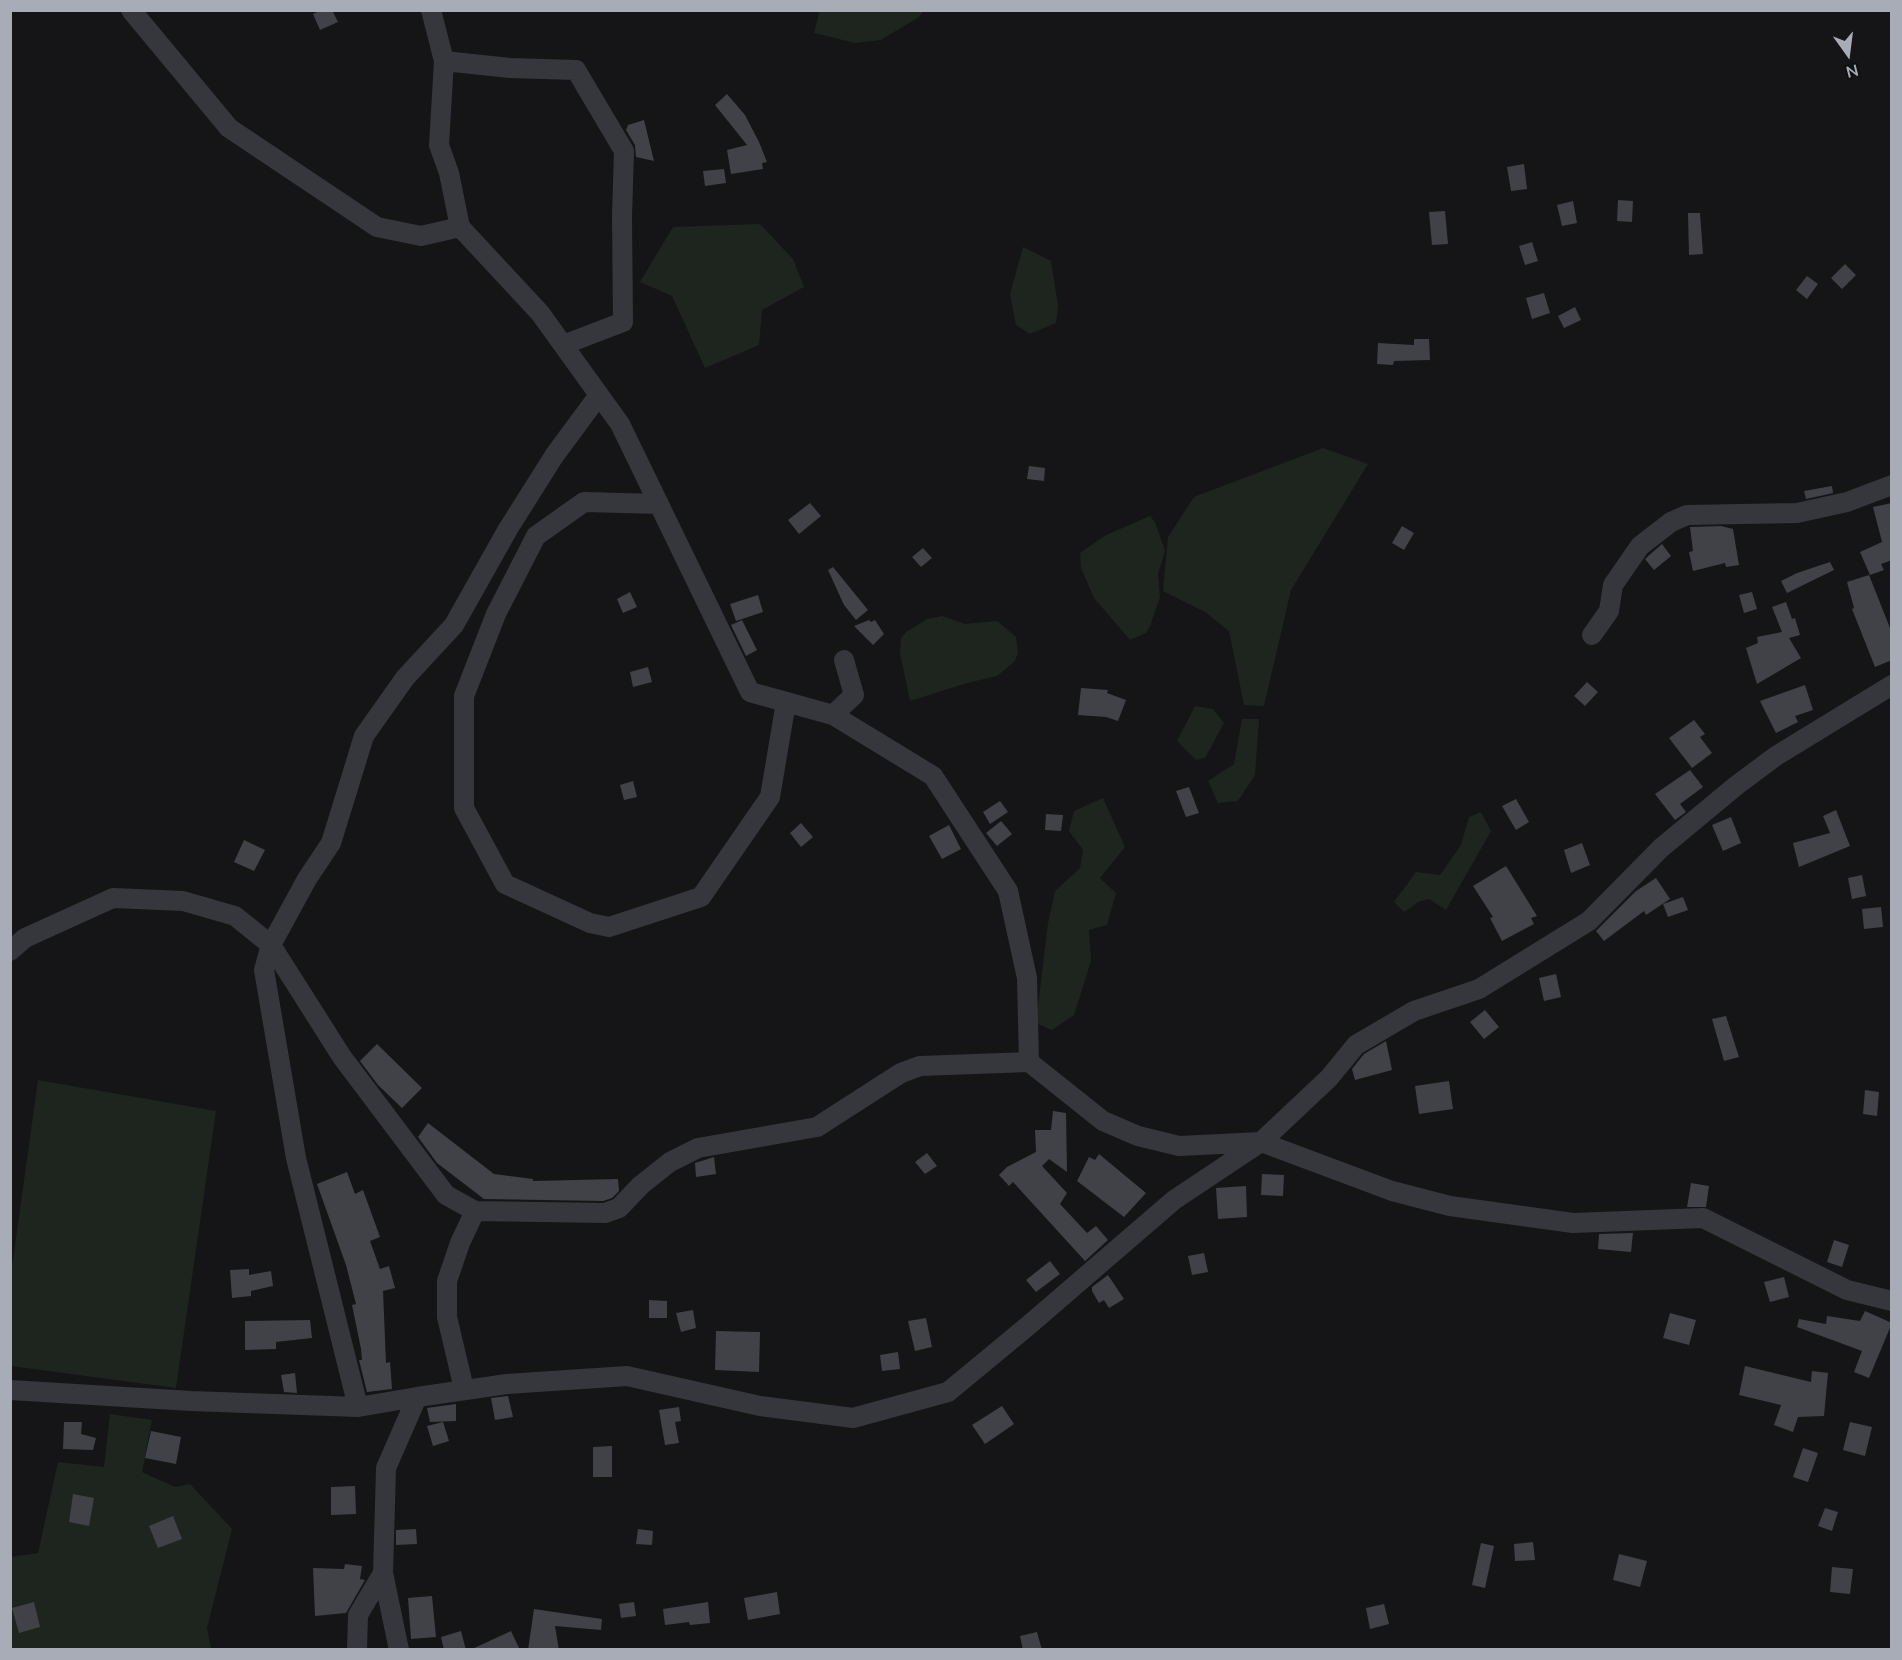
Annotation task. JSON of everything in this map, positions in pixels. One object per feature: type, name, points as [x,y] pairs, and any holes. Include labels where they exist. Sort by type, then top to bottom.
[{"type":"street","points":[[131,10],[230,128],[377,227],[421,236],[460,227]]},
{"type":"street","points":[[431,10],[444,61],[440,145],[449,172],[460,227],[540,314],[620,424],[750,692],[833,715],[933,776],[1008,891],[1027,978],[1029,1062]]},
{"type":"street","points":[[444,61],[510,68],[576,70],[624,151],[623,322],[563,345]]},
{"type":"street","points":[[358,1407],[296,1158],[264,970],[271,945],[307,879],[331,843],[364,736],[405,678],[454,625],[554,456],[599,395]]},
{"type":"street","points":[[1592,635],[1609,611],[1613,585],[1640,546],[1671,522],[1687,515],[1797,513],[1847,502],[1892,485]]},
{"type":"street","points":[[659,504],[584,502],[536,536],[496,614],[464,696],[464,808],[505,884],[590,923],[609,927],[701,897],[770,797],[786,702]]},
{"type":"street","points":[[833,715],[854,695],[844,660]]},
{"type":"street","points":[[10,1390],[191,1401],[358,1407],[507,1384],[627,1376],[760,1406],[853,1418],[948,1392],[1174,1200],[1261,1142],[1329,1078],[1356,1045],[1414,1011],[1479,989],[1589,921],[1661,848],[1737,785],[1776,756],[1892,685]]},
{"type":"street","points":[[10,951],[26,938],[113,898],[183,901],[235,916],[271,945],[342,1057],[446,1195],[475,1211],[605,1213],[619,1208],[641,1185],[670,1162],[698,1148],[817,1127],[901,1073],[920,1066],[1029,1062],[1103,1121],[1138,1136],[1179,1146],[1261,1142],[1392,1191],[1450,1206],[1573,1223],[1702,1218],[1847,1290],[1892,1301]]},
{"type":"street","points":[[464,1389],[447,1317],[447,1281],[460,1243],[475,1211]]},
{"type":"street","points":[[399,1650],[383,1573],[386,1468],[417,1397]]},
{"type":"street","points":[[357,1650],[358,1615],[383,1573]]},
{"type":"shaded area","points":[[820,10],[924,11],[919,17],[881,40],[855,43],[814,33]]},
{"type":"shaded area","points":[[760,224],[793,259],[804,287],[762,310],[759,345],[705,368],[672,296],[640,282],[673,227]]},
{"type":"shaded area","points":[[1023,247],[1051,261],[1058,306],[1056,323],[1030,334],[1016,325],[1010,294]]},
{"type":"shaded area","points":[[1323,448],[1368,464],[1291,590],[1264,706],[1244,705],[1229,631],[1205,612],[1163,591],[1168,537],[1194,497]]},
{"type":"shaded area","points":[[1150,516],[1155,522],[1165,551],[1158,574],[1160,597],[1146,633],[1130,640],[1094,598],[1081,568],[1080,553],[1106,535]]},
{"type":"shaded area","points":[[942,616],[965,624],[997,621],[1016,637],[1018,653],[1015,661],[997,676],[910,701],[900,653],[901,638],[906,632],[927,619]]},
{"type":"shaded area","points":[[1195,706],[1213,709],[1224,723],[1205,758],[1196,760],[1177,741]]},
{"type":"shaded area","points":[[1242,719],[1259,719],[1255,775],[1238,801],[1218,803],[1208,781],[1234,764]]},
{"type":"shaded area","points":[[1103,798],[1125,847],[1100,878],[1116,893],[1107,925],[1089,930],[1091,961],[1074,1015],[1052,1030],[1036,1023],[1048,923],[1055,891],[1080,868],[1083,850],[1069,831],[1074,811]]},
{"type":"shaded area","points":[[1481,812],[1491,831],[1446,910],[1429,899],[1418,902],[1404,912],[1394,902],[1416,872],[1440,875],[1461,845],[1469,817]]},
{"type":"shaded area","points":[[38,1080],[216,1111],[176,1388],[11,1366],[11,1274]]},
{"type":"shaded area","points":[[110,1414],[152,1420],[142,1472],[175,1487],[190,1484],[232,1529],[207,1628],[211,1649],[11,1649],[10,1557],[38,1553],[58,1462],[104,1467]]},
{"type":"building","points":[[321,10],[332,10],[338,22],[320,30],[313,14]]},
{"type":"building","points":[[727,94],[745,115],[759,142],[767,162],[762,163],[763,169],[731,174],[727,150],[747,145],[715,105]]},
{"type":"building","points":[[644,120],[654,161],[636,157],[635,145],[626,130],[628,125]]},
{"type":"building","points":[[1524,164],[1527,189],[1511,191],[1507,167]]},
{"type":"building","points":[[724,169],[726,183],[705,186],[703,171]]},
{"type":"building","points":[[1618,200],[1633,201],[1632,222],[1617,221]]},
{"type":"building","points":[[1573,201],[1577,223],[1562,226],[1557,205]]},
{"type":"building","points":[[1445,211],[1448,244],[1432,245],[1429,212]]},
{"type":"building","points":[[1688,213],[1700,213],[1703,254],[1689,255]]},
{"type":"building","points":[[1532,242],[1538,261],[1525,265],[1519,246]]},
{"type":"building","points":[[1845,264],[1856,275],[1842,289],[1831,278]]},
{"type":"building","points":[[1807,276],[1818,284],[1807,299],[1796,290]]},
{"type":"building","points":[[1544,293],[1550,313],[1532,319],[1526,298]]},
{"type":"building","points":[[1575,307],[1581,320],[1564,328],[1558,316]]},
{"type":"building","points":[[1414,339],[1429,339],[1430,360],[1394,361],[1393,365],[1377,364],[1378,343],[1414,345]]},
{"type":"building","points":[[1029,466],[1045,468],[1044,481],[1027,479]]},
{"type":"building","points":[[1832,486],[1833,493],[1806,499],[1804,491]]},
{"type":"building","points":[[810,503],[821,516],[799,534],[788,520]]},
{"type":"building","points":[[1892,503],[1892,560],[1881,564],[1884,570],[1870,575],[1860,552],[1882,542],[1873,507]]},
{"type":"building","points":[[1402,526],[1414,533],[1404,550],[1392,543]]},
{"type":"building","points":[[1721,526],[1733,529],[1739,565],[1726,567],[1725,563],[1693,571],[1689,552],[1693,551],[1690,527]]},
{"type":"building","points":[[1662,544],[1671,556],[1654,570],[1645,559]]},
{"type":"building","points":[[923,548],[932,558],[921,567],[912,557]]},
{"type":"building","points":[[1830,562],[1834,570],[1787,593],[1781,581]]},
{"type":"building","points":[[833,567],[868,610],[856,620],[844,605],[828,570]]},
{"type":"building","points":[[1869,575],[1892,633],[1892,660],[1875,667],[1852,609],[1854,608],[1847,582]]},
{"type":"building","points":[[630,592],[637,607],[623,613],[617,599]]},
{"type":"building","points":[[1752,592],[1757,609],[1744,613],[1739,595]]},
{"type":"building","points":[[758,595],[763,612],[736,621],[730,604]]},
{"type":"building","points":[[1786,602],[1792,619],[1795,618],[1800,635],[1789,638],[1801,658],[1757,684],[1746,648],[1758,643],[1757,637],[1782,632],[1772,607]]},
{"type":"building","points":[[742,620],[757,650],[746,656],[731,625]]},
{"type":"building","points":[[869,620],[871,622],[875,620],[884,634],[873,645],[854,626]]},
{"type":"building","points":[[648,667],[652,682],[633,687],[630,672]]},
{"type":"building","points":[[1587,682],[1598,692],[1585,706],[1574,696]]},
{"type":"building","points":[[1805,685],[1813,710],[1795,716],[1798,722],[1776,733],[1760,701]]},
{"type":"building","points":[[1081,688],[1108,690],[1107,693],[1126,700],[1118,721],[1106,717],[1078,715]]},
{"type":"building","points":[[1694,720],[1705,734],[1700,737],[1712,753],[1692,768],[1669,738]]},
{"type":"building","points":[[1690,770],[1703,787],[1680,804],[1686,812],[1675,820],[1655,794]]},
{"type":"building","points":[[633,781],[637,797],[624,800],[620,785]]},
{"type":"building","points":[[1189,787],[1199,813],[1186,817],[1176,791]]},
{"type":"building","points":[[1516,799],[1529,822],[1516,830],[1502,806]]},
{"type":"building","points":[[1000,801],[1008,812],[990,824],[983,812]]},
{"type":"building","points":[[1836,810],[1850,846],[1799,867],[1793,843],[1830,833],[1823,816]]},
{"type":"building","points":[[1046,814],[1063,815],[1061,831],[1045,830]]},
{"type":"building","points":[[1731,817],[1741,843],[1723,851],[1712,825]]},
{"type":"building","points":[[1001,821],[1012,834],[997,846],[986,833]]},
{"type":"building","points":[[801,823],[813,837],[801,847],[790,833]]},
{"type":"building","points":[[949,825],[961,849],[942,859],[929,836]]},
{"type":"building","points":[[244,840],[265,850],[254,871],[234,862]]},
{"type":"building","points":[[1582,843],[1590,865],[1571,873],[1564,850]]},
{"type":"building","points":[[1506,866],[1537,916],[1531,918],[1534,924],[1502,941],[1490,918],[1493,917],[1473,886]]},
{"type":"building","points":[[1862,875],[1866,896],[1852,899],[1848,878]]},
{"type":"building","points":[[1656,878],[1670,899],[1646,915],[1644,911],[1604,941],[1596,931],[1636,891]]},
{"type":"building","points":[[1683,897],[1688,910],[1668,917],[1663,904]]},
{"type":"building","points":[[1881,907],[1883,927],[1864,929],[1862,909]]},
{"type":"building","points":[[1556,974],[1561,997],[1544,1001],[1539,978]]},
{"type":"building","points":[[1485,1010],[1499,1027],[1484,1039],[1470,1022]]},
{"type":"building","points":[[1726,1016],[1739,1057],[1724,1061],[1712,1019]]},
{"type":"building","points":[[1386,1041],[1392,1070],[1355,1080],[1352,1069],[1364,1054]]},
{"type":"building","points":[[377,1044],[422,1088],[402,1108],[378,1085],[360,1061]]},
{"type":"building","points":[[1449,1081],[1453,1109],[1419,1114],[1415,1086]]},
{"type":"building","points":[[1865,1090],[1879,1092],[1877,1116],[1863,1114]]},
{"type":"building","points":[[1053,1111],[1066,1113],[1067,1172],[1049,1159],[1042,1166],[1067,1193],[1060,1204],[1087,1233],[1096,1226],[1108,1240],[1085,1261],[1013,1182],[1009,1186],[999,1175],[1007,1167],[1036,1152],[1035,1130],[1051,1130]]},
{"type":"building","points":[[428,1123],[494,1174],[533,1179],[533,1181],[618,1179],[619,1191],[612,1198],[603,1201],[484,1199],[437,1163],[418,1137]]},
{"type":"building","points":[[927,1153],[937,1166],[925,1174],[915,1162]]},
{"type":"building","points":[[1099,1154],[1146,1193],[1124,1217],[1077,1181],[1089,1157],[1095,1160]]},
{"type":"building","points":[[714,1157],[716,1174],[696,1177],[695,1163]]},
{"type":"building","points":[[347,1172],[355,1194],[363,1190],[380,1237],[370,1241],[380,1269],[389,1266],[395,1288],[383,1291],[386,1363],[390,1362],[392,1389],[367,1392],[359,1360],[362,1360],[361,1349],[352,1305],[356,1304],[346,1265],[317,1184]]},
{"type":"building","points":[[1262,1174],[1284,1175],[1283,1196],[1261,1195]]},
{"type":"building","points":[[1691,1183],[1709,1186],[1706,1207],[1687,1207]]},
{"type":"building","points":[[1246,1186],[1247,1217],[1218,1219],[1216,1188]]},
{"type":"building","points":[[1633,1233],[1631,1252],[1598,1249],[1599,1234]]},
{"type":"building","points":[[1834,1240],[1849,1245],[1842,1267],[1827,1262]]},
{"type":"building","points":[[1204,1253],[1208,1272],[1192,1275],[1188,1256]]},
{"type":"building","points":[[1050,1261],[1060,1274],[1036,1292],[1026,1280]]},
{"type":"building","points":[[249,1269],[249,1275],[271,1271],[273,1286],[251,1291],[251,1296],[232,1298],[230,1270]]},
{"type":"building","points":[[1108,1275],[1124,1299],[1109,1308],[1104,1300],[1099,1303],[1092,1291],[1092,1287]]},
{"type":"building","points":[[1784,1277],[1789,1297],[1770,1302],[1764,1282]]},
{"type":"building","points":[[649,1300],[667,1301],[667,1318],[649,1318]]},
{"type":"building","points":[[693,1310],[696,1328],[681,1332],[676,1313]]},
{"type":"building","points":[[1865,1311],[1892,1323],[1869,1378],[1854,1372],[1862,1351],[1797,1327],[1799,1319],[1826,1324],[1827,1316],[1860,1321]]},
{"type":"building","points":[[1670,1313],[1696,1320],[1689,1345],[1663,1338]]},
{"type":"building","points":[[926,1318],[932,1347],[915,1351],[908,1321]]},
{"type":"building","points":[[310,1320],[312,1338],[276,1342],[276,1349],[245,1350],[245,1321]]},
{"type":"building","points":[[716,1331],[760,1332],[759,1372],[715,1370]]},
{"type":"building","points":[[898,1352],[900,1369],[882,1371],[880,1355]]},
{"type":"building","points":[[1745,1366],[1811,1382],[1812,1371],[1828,1373],[1824,1416],[1798,1417],[1793,1432],[1774,1425],[1781,1405],[1739,1395]]},
{"type":"building","points":[[295,1373],[297,1393],[284,1392],[281,1375]]},
{"type":"building","points":[[508,1396],[513,1417],[495,1420],[491,1398]]},
{"type":"building","points":[[456,1404],[456,1421],[430,1422],[427,1408]]},
{"type":"building","points":[[1002,1406],[1014,1424],[985,1444],[972,1425]]},
{"type":"building","points":[[679,1407],[681,1421],[675,1422],[679,1443],[665,1445],[659,1410]]},
{"type":"building","points":[[64,1422],[82,1422],[81,1434],[96,1438],[93,1450],[63,1449]]},
{"type":"building","points":[[443,1422],[449,1441],[433,1446],[427,1426]]},
{"type":"building","points":[[1850,1422],[1872,1427],[1865,1456],[1843,1450]]},
{"type":"building","points":[[151,1431],[181,1437],[176,1464],[145,1458]]},
{"type":"building","points":[[612,1446],[612,1477],[593,1477],[593,1447]]},
{"type":"building","points":[[1803,1448],[1818,1453],[1808,1482],[1793,1477]]},
{"type":"building","points":[[355,1486],[356,1514],[331,1515],[331,1487]]},
{"type":"building","points":[[73,1494],[94,1498],[89,1526],[69,1522]]},
{"type":"building","points":[[1825,1508],[1838,1512],[1832,1531],[1818,1526]]},
{"type":"building","points":[[173,1516],[182,1539],[158,1548],[149,1526]]},
{"type":"building","points":[[416,1529],[417,1544],[396,1545],[396,1530]]},
{"type":"building","points":[[638,1529],[653,1531],[652,1545],[636,1544]]},
{"type":"building","points":[[1533,1542],[1535,1560],[1515,1561],[1514,1544]]},
{"type":"building","points":[[1481,1543],[1494,1546],[1485,1588],[1472,1585]]},
{"type":"building","points":[[1619,1554],[1647,1561],[1640,1587],[1613,1580]]},
{"type":"building","points":[[345,1564],[362,1566],[360,1579],[365,1580],[346,1613],[315,1616],[313,1568],[344,1569]]},
{"type":"building","points":[[1832,1567],[1853,1569],[1850,1594],[1830,1592]]},
{"type":"building","points":[[777,1592],[780,1614],[748,1620],[744,1598]]},
{"type":"building","points":[[432,1596],[436,1637],[411,1639],[408,1598]]},
{"type":"building","points":[[34,1602],[40,1627],[19,1633],[12,1608]]},
{"type":"building","points":[[634,1602],[636,1616],[621,1618],[619,1604]]},
{"type":"building","points":[[708,1602],[710,1623],[690,1625],[689,1622],[665,1625],[663,1609]]},
{"type":"building","points":[[1384,1604],[1389,1624],[1370,1629],[1366,1608]]},
{"type":"building","points":[[534,1609],[602,1619],[601,1630],[555,1626],[559,1650],[528,1650]]},
{"type":"building","points":[[461,1631],[466,1650],[444,1650],[441,1637]]},
{"type":"building","points":[[511,1631],[520,1650],[470,1650]]},
{"type":"building","points":[[1037,1632],[1042,1650],[1023,1650],[1020,1636]]}]
